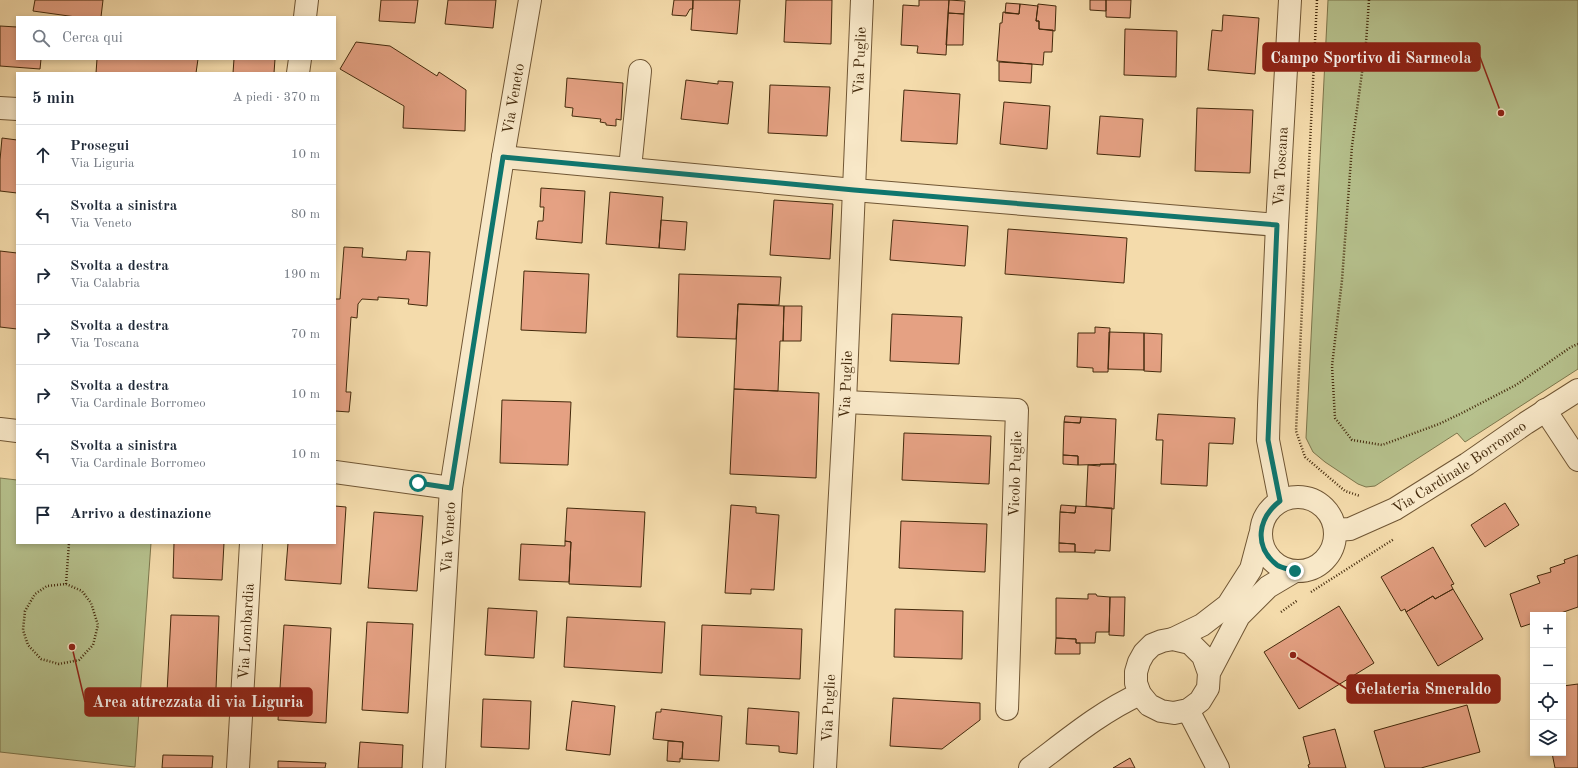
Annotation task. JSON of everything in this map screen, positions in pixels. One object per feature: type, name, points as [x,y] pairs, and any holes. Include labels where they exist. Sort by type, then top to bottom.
[{"type":"street","points":[[305,16],[307,0]]},
{"type":"street","name":"Via Veneto","points":[[434,768],[451,488],[503,157],[530,0]]},
{"type":"street","name":"Via Puglie","points":[[825,768],[845,402],[862,0]]},
{"type":"street","name":"Via Toscana","points":[[1280,501],[1268,440],[1277,225],[1290,0]]},
{"type":"street","points":[[298,72],[300,60]]},
{"type":"street","points":[[630,168],[640,71]]},
{"type":"street","points":[[0,108],[16,109]]},
{"type":"street","points":[[503,157],[854,190],[1277,225]]},
{"type":"street","name":"Via Cardinale Borromeo","points":[[1335,530],[1350,529],[1395,509],[1467,464],[1545,410],[1578,390]]},
{"type":"street","name":"Vicolo Puglie","points":[[845,402],[1017,410],[1007,709]]},
{"type":"street","points":[[1545,410],[1578,460]]},
{"type":"street","points":[[0,429],[16,431]]},
{"type":"street","points":[[336,472],[451,488]]},
{"type":"street","points":[[1173,639],[1190,644],[1199,652],[1203,656],[1209,673],[1208,688],[1200,701],[1188,710],[1174,713],[1161,711],[1148,704],[1140,694],[1136,683],[1136,672],[1141,657],[1152,645],[1173,639],[1202,625],[1228,605],[1251,569],[1265,515],[1272,507],[1280,501],[1298,497],[1315,501],[1329,513],[1335,530],[1333,546],[1324,560],[1311,569],[1295,571],[1278,566],[1266,552],[1260,535]]},
{"type":"street","name":"Via Lombardia","points":[[238,768],[251,544]]},
{"type":"street","points":[[1209,673],[1239,616],[1268,587],[1295,571]]},
{"type":"street","points":[[1030,768],[1098,717],[1126,700],[1140,694]]},
{"type":"street","points":[[1188,710],[1218,768]]},
{"type":"path","points":[[1317,0],[1296,431],[1305,458],[1345,491],[1366,499]]},
{"type":"path","points":[[1369,0],[1366,43],[1352,146],[1342,280],[1332,366],[1335,418],[1352,440],[1382,445],[1462,413],[1516,385],[1578,344]]},
{"type":"path","points":[[1306,595],[1400,535]]},
{"type":"path","points":[[66,584],[69,544]]},
{"type":"path","points":[[66,584],[82,591],[91,603],[98,624],[94,645],[79,660],[59,664],[42,660],[28,644],[23,630],[25,611],[35,594],[47,586],[66,584]]},
{"type":"path","points":[[1275,615],[1300,599]]},
{"type":"green space","points":[[1328,0],[1578,0],[1578,369],[1465,442],[1457,433],[1375,486],[1366,487],[1358,484],[1325,462],[1313,452],[1306,438]]},
{"type":"green space","points":[[0,478],[16,480],[16,544],[151,544],[135,767],[0,752]]},
{"type":"building","points":[[35,0],[103,0],[101,16],[69,16],[33,11]]},
{"type":"building","points":[[381,0],[418,0],[415,23],[379,21]]},
{"type":"building","points":[[448,0],[496,0],[493,28],[445,24]]},
{"type":"building","points":[[674,0],[693,0],[693,9],[690,9],[686,16],[672,15]]},
{"type":"building","points":[[693,0],[740,0],[737,34],[691,30]]},
{"type":"building","points":[[786,0],[832,0],[831,44],[784,42]]},
{"type":"building","points":[[919,0],[949,0],[946,55],[917,53],[918,46],[901,45],[903,5],[919,6]]},
{"type":"building","points":[[949,0],[965,1],[964,14],[948,13]]},
{"type":"building","points":[[1090,0],[1106,0],[1106,11],[1090,10]]},
{"type":"building","points":[[1106,0],[1131,0],[1130,18],[1106,17]]},
{"type":"building","points":[[1006,3],[1020,4],[1019,14],[1005,13]]},
{"type":"building","points":[[1020,4],[1038,6],[1036,21],[1039,21],[1039,29],[1053,30],[1052,52],[1044,52],[1043,65],[997,61],[1000,23],[1002,23],[1003,12],[1019,14]]},
{"type":"building","points":[[1038,4],[1056,6],[1055,31],[1039,29],[1039,21],[1036,21]]},
{"type":"building","points":[[948,13],[964,14],[963,45],[946,45]]},
{"type":"building","points":[[1223,15],[1259,18],[1255,74],[1208,70],[1212,30],[1222,31]]},
{"type":"building","points":[[0,26],[16,27],[16,60],[41,60],[40,69],[0,66]]},
{"type":"building","points":[[1125,29],[1177,31],[1176,77],[1124,75]]},
{"type":"building","points":[[356,42],[390,46],[437,76],[439,72],[466,90],[465,131],[403,128],[404,106],[340,69]]},
{"type":"building","points":[[97,60],[198,60],[196,72],[96,72]]},
{"type":"building","points":[[234,60],[275,60],[274,72],[233,72]]},
{"type":"building","points":[[999,62],[1032,64],[1031,83],[999,81]]},
{"type":"building","points":[[567,78],[623,83],[621,120],[616,119],[616,126],[606,125],[606,123],[600,122],[601,119],[572,116],[573,108],[565,107]]},
{"type":"building","points":[[686,80],[718,84],[718,81],[733,82],[728,124],[681,119]]},
{"type":"building","points":[[770,85],[830,87],[827,136],[768,133]]},
{"type":"building","points":[[904,90],[960,94],[957,144],[901,141]]},
{"type":"building","points":[[1004,102],[1050,106],[1047,149],[1000,144]]},
{"type":"building","points":[[1197,108],[1253,110],[1250,173],[1195,171]]},
{"type":"building","points":[[1100,116],[1143,119],[1140,157],[1097,154]]},
{"type":"building","points":[[2,138],[16,140],[16,193],[0,191]]},
{"type":"building","points":[[541,188],[585,191],[582,243],[536,239],[538,221],[543,221],[544,207],[540,207]]},
{"type":"building","points":[[610,192],[663,197],[659,248],[606,244]]},
{"type":"building","points":[[774,200],[833,204],[830,259],[770,255]]},
{"type":"building","points":[[661,220],[687,222],[685,250],[659,248]]},
{"type":"building","points":[[893,220],[968,226],[965,266],[890,260]]},
{"type":"building","points":[[1008,229],[1127,238],[1124,283],[1005,274]]},
{"type":"building","points":[[344,247],[363,248],[362,257],[406,260],[407,251],[430,252],[427,306],[408,304],[409,299],[378,297],[378,300],[362,299],[358,304],[357,318],[351,317],[346,392],[351,392],[349,412],[336,411],[336,299],[340,299]]},
{"type":"building","points":[[0,251],[16,253],[16,329],[0,327]]},
{"type":"building","points":[[524,271],[589,274],[586,333],[521,330]]},
{"type":"building","points":[[679,274],[781,277],[779,305],[738,304],[736,339],[677,337]]},
{"type":"building","points":[[738,304],[784,306],[783,341],[780,341],[778,391],[734,389]]},
{"type":"building","points":[[784,306],[802,306],[801,341],[783,341]]},
{"type":"building","points":[[892,314],[962,317],[959,364],[890,361]]},
{"type":"building","points":[[1095,327],[1110,328],[1108,372],[1093,372],[1093,368],[1077,367],[1078,333],[1095,333]]},
{"type":"building","points":[[1109,332],[1144,333],[1144,370],[1108,369]]},
{"type":"building","points":[[1144,333],[1162,334],[1161,372],[1144,371]]},
{"type":"building","points":[[734,389],[819,393],[816,478],[730,474]]},
{"type":"building","points":[[502,400],[571,402],[568,465],[500,463]]},
{"type":"building","points":[[1158,414],[1235,418],[1233,444],[1209,443],[1207,486],[1161,484],[1163,440],[1156,440]]},
{"type":"building","points":[[1065,416],[1081,417],[1080,423],[1064,422]]},
{"type":"building","points":[[1081,417],[1116,419],[1114,464],[1078,465],[1078,456],[1063,455],[1064,422],[1080,423]]},
{"type":"building","points":[[904,433],[991,436],[989,484],[902,480]]},
{"type":"building","points":[[1063,455],[1078,456],[1078,465],[1063,464]]},
{"type":"building","points":[[1100,464],[1116,464],[1114,509],[1086,506],[1088,465],[1100,466]]},
{"type":"building","points":[[1505,503],[1519,525],[1485,547],[1471,525]]},
{"type":"building","points":[[731,505],[756,507],[756,513],[779,515],[774,590],[751,589],[751,594],[725,593]]},
{"type":"building","points":[[1061,505],[1076,506],[1075,513],[1060,512]]},
{"type":"building","points":[[336,506],[346,507],[341,584],[285,580],[288,544],[336,544]]},
{"type":"building","points":[[1076,506],[1112,508],[1110,551],[1095,550],[1095,553],[1075,552],[1075,544],[1059,543],[1060,512],[1075,513]]},
{"type":"building","points":[[567,508],[645,512],[641,587],[569,584],[571,542],[565,541]]},
{"type":"building","points":[[374,512],[423,516],[417,591],[368,588]]},
{"type":"building","points":[[901,521],[987,524],[985,572],[899,568]]},
{"type":"building","points":[[565,541],[571,542],[569,582],[519,580],[521,544],[565,546]]},
{"type":"building","points":[[1059,543],[1075,544],[1075,552],[1059,552]]},
{"type":"building","points":[[174,544],[224,544],[222,580],[173,578]]},
{"type":"building","points":[[1433,547],[1454,584],[1451,585],[1453,589],[1435,599],[1433,596],[1406,612],[1405,609],[1401,611],[1381,577]]},
{"type":"building","points":[[1578,555],[1578,607],[1564,612],[1530,612],[1530,624],[1521,627],[1510,594],[1540,583],[1537,576],[1551,572],[1550,568],[1565,563],[1564,560]]},
{"type":"building","points":[[1453,589],[1483,639],[1438,666],[1406,612],[1433,596],[1435,599]]},
{"type":"building","points":[[1088,594],[1110,597],[1109,632],[1096,632],[1095,643],[1076,643],[1076,639],[1056,638],[1056,598],[1088,599]]},
{"type":"building","points":[[1110,597],[1125,597],[1124,636],[1109,635]]},
{"type":"building","points":[[1339,606],[1374,663],[1299,709],[1264,652]]},
{"type":"building","points":[[488,608],[537,611],[534,658],[485,655]]},
{"type":"building","points":[[895,609],[963,611],[962,659],[894,657]]},
{"type":"building","points":[[171,615],[219,616],[215,713],[166,712]]},
{"type":"building","points":[[567,617],[665,622],[662,673],[564,667]]},
{"type":"building","points":[[367,622],[413,624],[408,713],[362,710]]},
{"type":"building","points":[[284,625],[331,628],[326,723],[278,720]]},
{"type":"building","points":[[702,625],[802,629],[800,679],[700,675]]},
{"type":"building","points":[[1056,638],[1076,639],[1076,643],[1080,643],[1080,654],[1055,654]]},
{"type":"building","points":[[1578,684],[1578,768],[1555,768],[1553,756],[1566,756],[1566,686]]},
{"type":"building","points":[[893,698],[980,703],[980,720],[942,749],[890,746]]},
{"type":"building","points":[[483,699],[531,701],[529,749],[481,747]]},
{"type":"building","points":[[572,701],[615,706],[610,755],[566,750]]},
{"type":"building","points":[[1467,705],[1480,752],[1421,768],[1385,768],[1374,731]]},
{"type":"building","points":[[748,708],[799,712],[797,754],[779,752],[779,746],[746,744]]},
{"type":"building","points":[[661,709],[722,716],[719,761],[682,759],[683,742],[653,739],[656,712],[661,712]]},
{"type":"building","points":[[1335,729],[1346,768],[1309,768],[1308,765],[1310,764],[1303,737]]},
{"type":"building","points":[[668,741],[683,742],[682,759],[680,758],[680,762],[667,761]]},
{"type":"building","points":[[360,742],[403,745],[402,768],[358,768]]},
{"type":"building","points":[[163,755],[213,756],[212,768],[162,768]]},
{"type":"building","points":[[1130,758],[1135,768],[1113,768]]},
{"type":"building","points":[[278,761],[326,763],[325,768],[278,768]]},
{"type":"place","name":"Campo Sportivo di Sarmeola","points":[[1501,113]]},
{"type":"place","name":"Area attrezzata di via Liguria","points":[[72,647]]},
{"type":"place","name":"Gelateria Smeraldo","points":[[1293,655]]},
{"type":"route","points":[[418,483],[451,488],[503,157],[854,190],[1277,225],[1268,440],[1278,484],[1280,501],[1265,515],[1260,535],[1266,552],[1278,566],[1295,571]]}]
